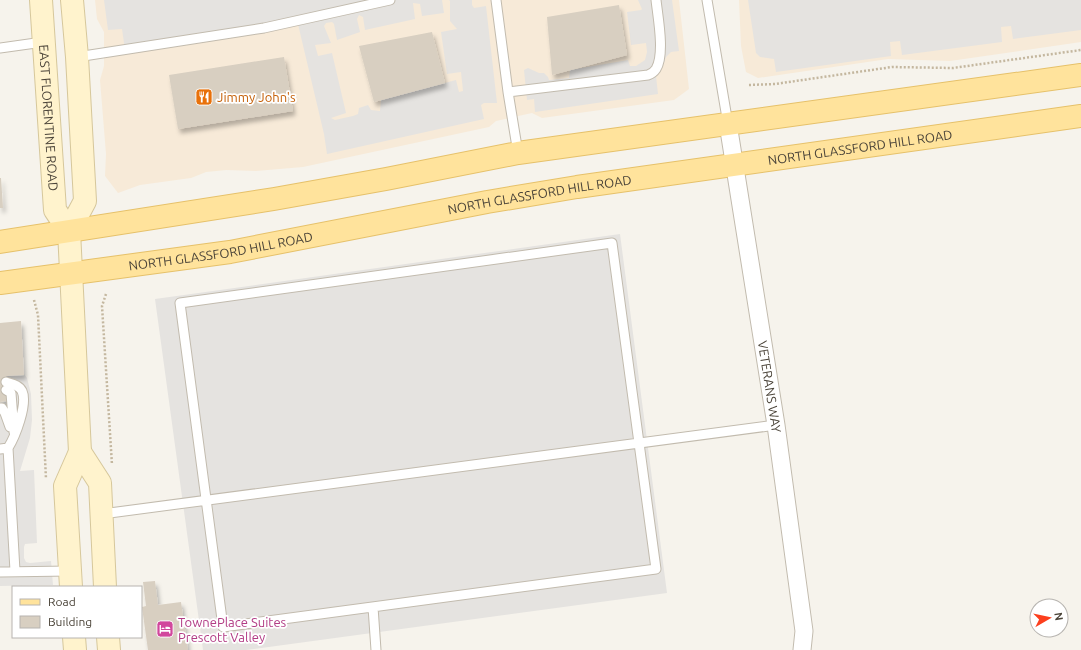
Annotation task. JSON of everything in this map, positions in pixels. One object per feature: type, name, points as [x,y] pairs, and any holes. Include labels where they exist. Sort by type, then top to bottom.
[{"type":"main road","points":[[0,242],[274,199],[518,153],[1081,75]]},
{"type":"main road","name":"NORTH GLASSFORD HILL ROAD","points":[[0,283],[230,252],[487,202],[1081,116]]},
{"type":"street","name":"EAST FLORENTINE ROAD","points":[[41,0],[55,210],[69,230]]},
{"type":"street","points":[[70,579],[65,486],[80,452],[69,230],[85,201],[77,57],[72,0]]},
{"type":"street","name":"VETERANS WAY","points":[[728,124],[736,165],[776,425],[804,631],[802,650]]},
{"type":"street","points":[[80,452],[100,483],[105,586]]},
{"type":"street","points":[[74,638],[75,650]]},
{"type":"street","points":[[108,638],[109,650]]},
{"type":"lane","points":[[77,57],[264,28],[390,0]]},
{"type":"lane","points":[[496,0],[508,92],[518,153]]},
{"type":"lane","points":[[508,92],[648,75],[655,71],[659,61],[660,40],[656,0]]},
{"type":"lane","points":[[707,0],[728,124]]},
{"type":"lane","points":[[0,48],[43,42]]},
{"type":"lane","points":[[612,243],[639,443],[656,569],[223,627],[180,303],[612,243]]},
{"type":"lane","points":[[6,386],[11,393],[14,438],[4,449],[15,571]]},
{"type":"lane","points":[[0,408],[2,408],[5,413],[14,438]]},
{"type":"lane","points":[[101,514],[776,425]]},
{"type":"lane","points":[[0,572],[15,571],[70,579]]},
{"type":"lane","points":[[372,607],[376,650]]},
{"type":"path","points":[[749,84],[775,84],[892,67],[953,68],[1081,50]]},
{"type":"path","points":[[106,294],[102,306],[112,472]]},
{"type":"path","points":[[34,300],[38,315],[47,482]]},
{"type":"shaded area","points":[[95,0],[679,0],[689,89],[674,100],[542,118],[532,113],[496,121],[489,127],[303,167],[256,171],[226,170],[206,172],[191,178],[140,185],[118,193],[105,176],[106,154],[100,80],[104,66],[104,32],[97,19]]},
{"type":"shaded area","points":[[104,0],[442,0],[444,13],[422,16],[420,4],[413,3],[415,19],[365,30],[363,17],[359,15],[357,19],[360,32],[337,40],[334,24],[332,22],[326,23],[324,26],[331,43],[315,45],[318,56],[332,53],[346,113],[331,118],[335,120],[358,114],[359,108],[368,105],[371,110],[380,111],[381,100],[456,80],[459,92],[463,91],[461,72],[447,74],[441,32],[457,29],[450,21],[449,0],[472,0],[472,5],[474,8],[486,6],[497,103],[484,103],[481,105],[484,119],[327,154],[324,134],[297,20],[125,50],[122,29],[108,30]]},
{"type":"shaded area","points":[[638,0],[672,0],[679,51],[671,52],[666,57],[663,66],[656,76],[658,94],[535,112],[534,99],[527,100],[524,70],[528,68],[539,73],[544,73],[549,80],[569,78],[570,70],[628,60],[630,66],[636,66],[645,60],[647,52],[646,43],[631,45],[627,12],[642,9]]},
{"type":"shaded area","points":[[739,0],[1081,0],[1081,42],[950,61],[888,59],[758,78],[746,72],[741,46]]},
{"type":"shaded area","points":[[748,0],[1081,0],[1081,30],[1013,39],[1011,26],[1001,27],[1002,42],[902,55],[900,41],[890,42],[891,56],[776,72],[774,59],[760,57],[756,53]]},
{"type":"shaded area","points":[[620,234],[667,593],[246,650],[203,650],[155,299]]},
{"type":"shaded area","points":[[24,374],[27,378],[31,394],[32,420],[30,438],[20,471],[34,470],[37,543],[25,544],[24,558],[26,562],[30,563],[51,561],[53,585],[0,586],[0,402],[7,401],[6,376]]},
{"type":"building","points":[[619,5],[627,55],[552,75],[547,17]]},
{"type":"building","points":[[432,32],[445,83],[374,102],[359,46]]},
{"type":"building","points":[[284,57],[293,111],[178,129],[169,75]]},
{"type":"building","points":[[1,178],[3,208],[0,208]]},
{"type":"building","points":[[21,321],[24,375],[6,376],[7,401],[0,402],[0,323]]},
{"type":"building","name":"TownePlace Suites Prescott Valley","points":[[155,581],[158,605],[181,602],[188,650],[148,650],[142,607],[146,606],[143,582]]},
{"type":"place","name":"Jimmy John's","points":[[204,97]]},
{"type":"place","name":"TownePlace Suites Prescott Valley","points":[[165,629]]}]
